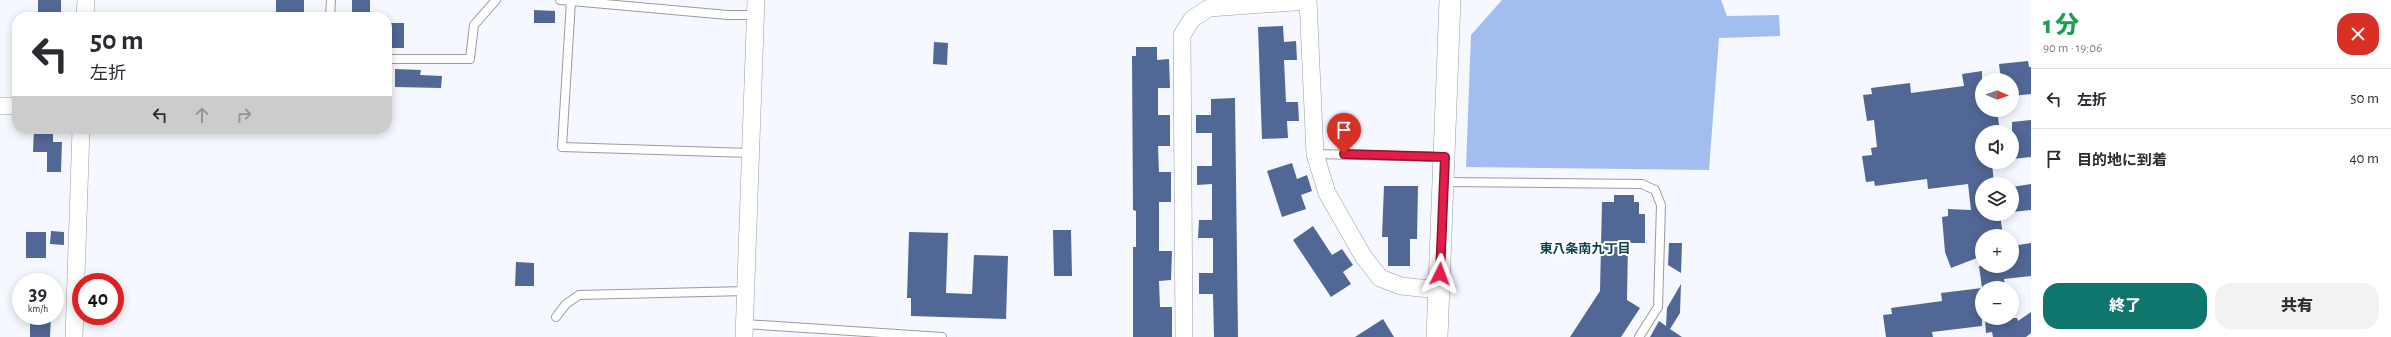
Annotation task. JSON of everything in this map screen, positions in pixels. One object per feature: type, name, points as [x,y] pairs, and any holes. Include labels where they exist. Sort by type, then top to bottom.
[{"type":"street","points":[[85,12],[86,0]]},
{"type":"street","points":[[1437,337],[1450,0]]},
{"type":"street","points":[[1184,337],[1182,35],[1192,19],[1209,8],[1308,1],[1315,154],[1327,193],[1363,256],[1380,278],[1401,286],[1439,290]]},
{"type":"street","points":[[744,330],[756,7]]},
{"type":"street","points":[[0,106],[12,106]]},
{"type":"street","points":[[74,337],[81,134]]},
{"type":"lane","points":[[330,12],[331,0]]},
{"type":"lane","points":[[392,59],[470,59],[474,25],[496,0]]},
{"type":"lane","points":[[560,0],[728,15],[756,7]]},
{"type":"lane","points":[[571,1],[562,147],[750,153]]},
{"type":"lane","points":[[1315,154],[1445,157]]},
{"type":"lane","points":[[1444,182],[1642,184],[1655,190],[1661,205],[1658,307],[1639,337]]},
{"type":"lane","points":[[556,317],[566,304],[579,295],[746,291]]},
{"type":"lane","points":[[744,330],[942,337]]},
{"type":"shaded area","points":[[1502,0],[1721,0],[1727,16],[1779,15],[1780,36],[1719,38],[1709,170],[1466,167],[1471,35]]},
{"type":"building","points":[[38,0],[61,0],[61,12],[38,12]]},
{"type":"building","points":[[276,0],[304,0],[304,12],[276,12]]},
{"type":"building","points":[[352,0],[370,0],[370,12],[352,12]]},
{"type":"building","points":[[534,10],[555,11],[555,23],[534,23]]},
{"type":"building","points":[[392,23],[404,23],[404,48],[392,48]]},
{"type":"building","points":[[1283,26],[1284,42],[1296,41],[1297,60],[1284,60],[1286,102],[1298,102],[1299,121],[1287,121],[1288,138],[1262,139],[1258,27]]},
{"type":"building","points":[[934,42],[948,43],[947,65],[933,64]]},
{"type":"building","points":[[1136,47],[1157,47],[1157,60],[1169,59],[1170,88],[1158,88],[1158,115],[1170,115],[1170,146],[1158,146],[1159,172],[1171,172],[1171,202],[1159,202],[1159,251],[1172,251],[1171,280],[1159,281],[1160,307],[1172,307],[1172,337],[1133,337],[1133,247],[1136,247],[1136,211],[1133,210],[1132,56],[1136,56]]},
{"type":"building","points":[[2028,61],[2029,67],[2031,67],[2031,94],[2019,95],[2019,73],[2000,73],[1999,64]]},
{"type":"building","points":[[395,69],[421,70],[420,75],[442,76],[441,88],[395,87]]},
{"type":"building","points":[[1982,71],[1982,73],[1975,73],[1975,117],[1998,117],[1999,125],[1975,125],[1975,169],[1993,169],[1993,177],[1975,177],[1975,221],[2001,221],[2002,229],[1975,229],[1975,259],[1951,268],[1945,252],[1942,217],[1948,216],[1948,209],[1971,210],[1968,184],[1928,189],[1927,179],[1875,186],[1874,181],[1866,182],[1862,156],[1872,155],[1871,148],[1877,147],[1874,120],[1867,121],[1863,95],[1872,94],[1871,88],[1910,83],[1911,93],[1964,86],[1962,74]]},
{"type":"building","points":[[1235,98],[1238,337],[1214,337],[1213,294],[1199,294],[1199,273],[1213,273],[1213,238],[1198,238],[1199,220],[1212,220],[1212,184],[1197,185],[1197,166],[1212,166],[1212,133],[1196,133],[1196,115],[1211,115],[1211,99]]},
{"type":"building","points":[[2031,120],[2031,157],[2019,158],[2019,125],[2012,125],[2012,122]]},
{"type":"building","points":[[34,134],[53,134],[53,142],[62,142],[61,172],[47,172],[47,152],[33,152]]},
{"type":"building","points":[[1292,163],[1297,179],[1307,175],[1312,191],[1301,195],[1306,209],[1282,217],[1267,171]]},
{"type":"building","points":[[2031,184],[2031,210],[2019,211],[2019,186]]},
{"type":"building","points":[[1384,186],[1418,186],[1417,239],[1410,239],[1410,266],[1388,266],[1388,237],[1382,237]]},
{"type":"building","points":[[1614,195],[1634,195],[1634,202],[1639,202],[1639,214],[1645,214],[1645,243],[1628,243],[1627,300],[1640,308],[1621,337],[1570,337],[1600,291],[1602,202],[1614,202]]},
{"type":"building","points":[[1313,226],[1332,255],[1342,249],[1353,265],[1343,272],[1351,284],[1331,297],[1293,240]]},
{"type":"building","points":[[1053,230],[1071,230],[1072,276],[1054,276]]},
{"type":"building","points":[[51,231],[64,232],[64,245],[50,244]]},
{"type":"building","points":[[26,232],[46,232],[46,258],[26,258]]},
{"type":"building","points":[[909,232],[948,233],[946,293],[972,294],[974,255],[1008,256],[1006,319],[911,316],[911,298],[907,298]]},
{"type":"building","points":[[1669,243],[1682,243],[1681,273],[1668,265]]},
{"type":"building","points":[[2031,243],[2031,276],[2004,279],[2004,281],[1981,281],[1980,273],[2019,273],[2019,245]]},
{"type":"building","points":[[516,262],[534,263],[534,286],[515,286]]},
{"type":"building","points":[[1681,284],[1680,313],[1670,329],[1682,337],[1650,337],[1659,321],[1666,326],[1667,308]]},
{"type":"building","points":[[1975,289],[1975,325],[1982,326],[1932,332],[1933,337],[1886,337],[1883,315],[1892,314],[1891,308],[1942,301],[1941,293]]},
{"type":"building","points":[[2031,312],[2031,333],[2026,337],[1993,337],[1992,332],[1986,333],[1985,325],[2019,325],[2019,320]]},
{"type":"building","points":[[1383,319],[1394,337],[1355,337]]},
{"type":"building","points":[[30,325],[51,325],[50,337],[30,337]]},
{"type":"district","name":"東八条南九丁目","points":[[1585,248]]},
{"type":"route","points":[[1344,154],[1445,157],[1440,274]]}]
